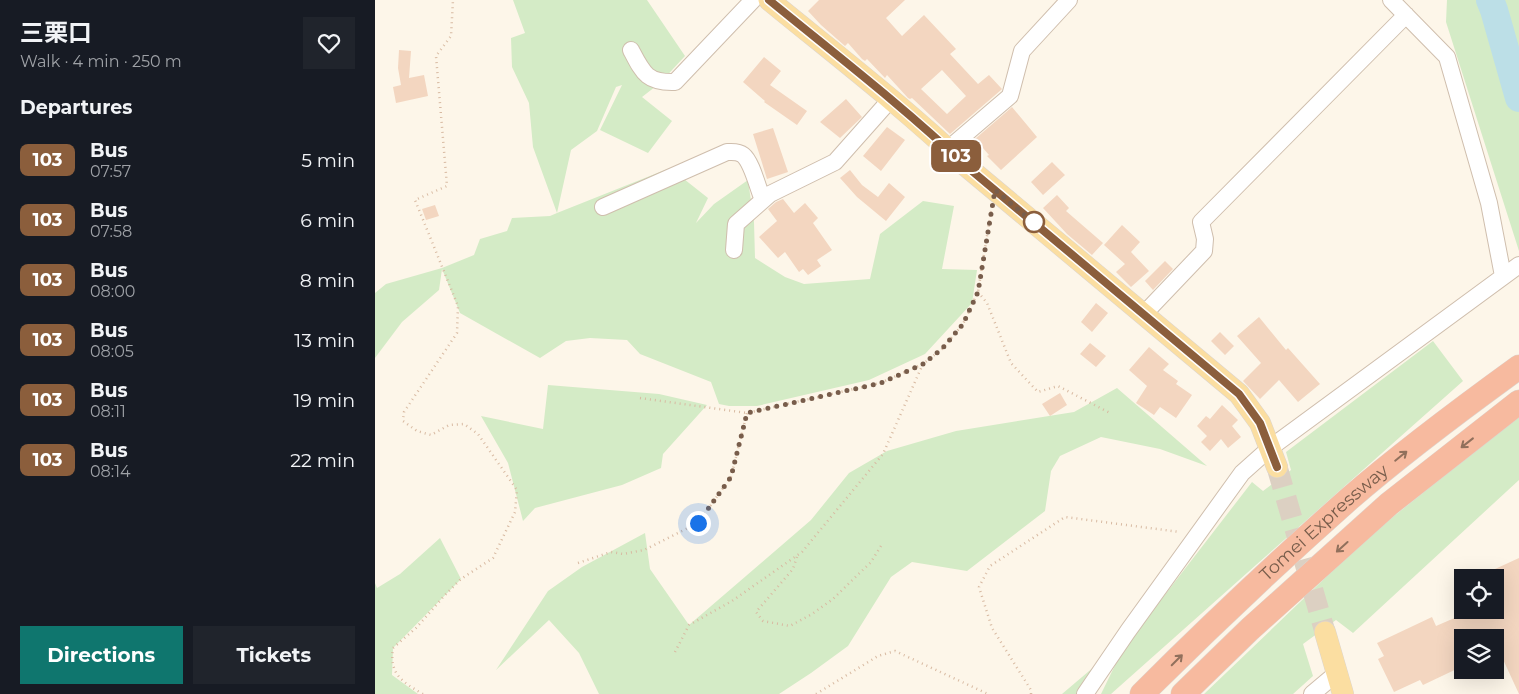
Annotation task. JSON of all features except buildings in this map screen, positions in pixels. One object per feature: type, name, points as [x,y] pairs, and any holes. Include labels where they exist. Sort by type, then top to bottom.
[{"type":"highway","name":"Tomei Expressway","points":[[1142,694],[1350,498],[1422,439],[1519,367]]},
{"type":"highway","name":"Tomei Expressway","points":[[1183,694],[1250,629],[1389,504],[1512,407]]},
{"type":"main road","points":[[769,0],[1239,394],[1260,423],[1273,458]]},
{"type":"main road","points":[[1325,632],[1343,694]]},
{"type":"street","points":[[631,50],[643,73],[660,83],[675,82],[753,0]]},
{"type":"street","points":[[948,149],[1010,96],[1023,51],[1069,0]]},
{"type":"street","points":[[1391,0],[1447,57],[1489,203],[1503,276]]},
{"type":"street","points":[[1143,315],[1204,251],[1205,239],[1201,222],[1406,15]]},
{"type":"street","points":[[734,250],[736,224],[770,194],[835,162],[890,100]]},
{"type":"street","points":[[603,207],[727,152],[742,154],[749,162],[763,200]]},
{"type":"street","points":[[1085,694],[1242,473],[1273,458],[1519,265]]},
{"type":"street","points":[[1312,694],[1337,674]]},
{"type":"path","points":[[423,694],[405,684],[393,668],[393,648],[416,628],[461,578],[493,558],[515,512],[517,490],[478,434],[464,424],[449,426],[431,435],[417,431],[403,420],[404,412],[457,333],[459,306],[415,200],[447,186],[436,56],[451,36],[453,0]]},
{"type":"path","points":[[640,398],[747,413],[881,383],[923,364],[942,349],[963,324],[978,292],[995,190]]},
{"type":"path","points":[[978,292],[987,304],[1011,363],[1038,392],[1058,386],[1111,413]]},
{"type":"path","points":[[675,652],[689,625],[732,601],[802,552],[883,454],[923,364]]},
{"type":"path","points":[[578,563],[611,552],[623,554],[644,550],[698,523],[731,477],[747,413]]},
{"type":"path","points":[[1031,694],[1031,690],[992,628],[979,587],[990,566],[1065,517],[1179,532],[1194,540]]},
{"type":"path","points":[[797,556],[793,569],[757,612],[763,621],[790,626],[813,614],[833,599],[871,562],[881,546]]},
{"type":"path","points":[[816,694],[878,656],[895,651],[988,694]]},
{"type":"green space","points":[[513,0],[647,0],[685,56],[660,83],[642,97],[672,121],[648,153],[600,130],[622,85],[616,87],[597,131],[571,150],[557,213],[533,147],[529,103],[512,67],[511,38],[525,33]]},
{"type":"green space","points":[[1447,0],[1519,0],[1519,251],[1446,22]]},
{"type":"green space","points":[[670,168],[708,198],[696,223],[714,204],[748,180],[754,222],[755,258],[785,277],[804,284],[870,279],[880,234],[923,201],[954,206],[942,269],[977,270],[972,303],[925,354],[869,380],[757,406],[719,404],[711,382],[640,354],[627,340],[590,338],[566,341],[540,358],[460,313],[442,269],[439,290],[402,322],[375,358],[375,293],[386,284],[442,268],[474,255],[480,239],[507,231],[512,218],[550,216]]},
{"type":"green space","points":[[1433,341],[1463,381],[1111,694],[1101,694],[1123,649],[1252,482],[1263,491],[1291,470],[1286,452]]},
{"type":"green space","points":[[548,385],[659,394],[707,405],[663,454],[661,468],[622,485],[535,508],[523,521],[508,463],[481,416],[543,429]]},
{"type":"green space","points":[[1117,388],[1207,466],[1160,449],[1101,437],[1060,456],[1051,471],[1045,511],[967,571],[912,562],[891,577],[848,646],[779,694],[599,694],[579,653],[549,620],[496,670],[548,591],[582,567],[645,533],[650,569],[689,625],[811,520],[849,473],[887,451],[956,431],[1074,412]]},
{"type":"green space","points":[[1519,416],[1519,480],[1353,633],[1336,620],[1303,644],[1313,676],[1293,694],[1204,694],[1369,536]]},
{"type":"green space","points":[[440,538],[461,579],[393,648],[392,675],[418,694],[375,694],[375,583],[377,588],[400,574]]},
{"type":"green space","points":[[1095,666],[1078,694],[1062,694]]},
{"type":"waterway","points":[[1490,0],[1519,98]]},
{"type":"tunnel","points":[[1277,467],[1325,632]]},
{"type":"bus line","name":"103","points":[[769,0],[1239,394],[1260,423],[1277,467]]},
{"type":"route","points":[[698,523],[731,477],[747,413],[881,383],[923,364],[942,349],[963,324],[978,292],[995,190],[1039,227],[1034,222]]}]
